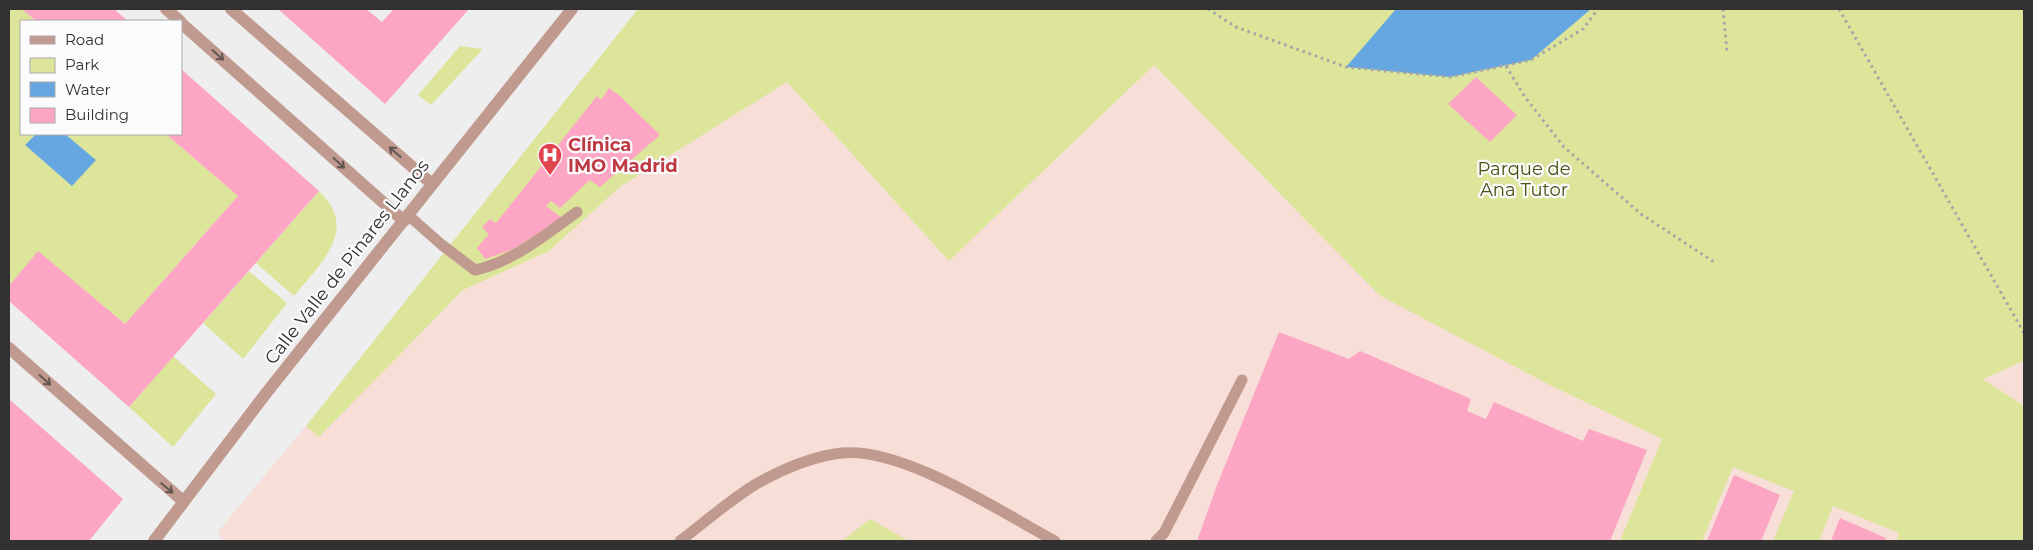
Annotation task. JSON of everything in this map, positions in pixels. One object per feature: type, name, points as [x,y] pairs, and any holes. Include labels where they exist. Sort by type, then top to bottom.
[{"type":"street","points":[[166,9],[178,20]]},
{"type":"street","points":[[231,9],[432,184]]},
{"type":"street","name":"Calle Valle de Pinares Llanos","points":[[154,541],[267,392],[572,9]]},
{"type":"street","points":[[182,24],[406,218]]},
{"type":"street","points":[[9,348],[183,501]]},
{"type":"lane","points":[[406,218],[475,270],[490,267],[528,247],[577,212]]},
{"type":"lane","points":[[1156,541],[1164,532],[1242,380]]},
{"type":"lane","points":[[680,541],[756,484],[787,470],[843,453],[882,458],[917,467],[1055,541]]},
{"type":"path","points":[[1208,9],[1236,26],[1346,67],[1450,77],[1531,60],[1583,29],[1598,9]]},
{"type":"path","points":[[1723,9],[1727,52]]},
{"type":"path","points":[[1839,9],[2024,333]]},
{"type":"path","points":[[1506,66],[1525,97],[1564,147],[1641,214],[1714,262]]},
{"type":"shaded area","points":[[1154,65],[1379,295],[1982,379],[2024,361],[2024,541],[225,541],[217,533],[306,426],[319,437],[463,290],[549,251],[621,186],[787,82],[949,261]]},
{"type":"green space","points":[[9,9],[22,9],[35,20],[20,20],[20,135],[167,135],[238,196],[125,324],[38,252],[9,286]]},
{"type":"green space","name":"Parque de Ana Tutor","points":[[638,9],[2024,9],[2024,361],[1983,379],[2024,406],[2024,541],[1896,541],[1899,533],[1833,506],[1819,541],[1773,541],[1794,491],[1733,467],[1702,541],[1620,541],[1662,439],[1548,384],[1379,295],[1154,65],[949,261],[787,82],[621,186],[549,251],[463,290],[319,437],[306,426]]},
{"type":"green space","points":[[460,46],[483,49],[431,105],[418,95]]},
{"type":"green space","points":[[319,191],[331,205],[336,219],[336,233],[332,246],[324,259],[294,296],[256,263]]},
{"type":"green space","points":[[249,271],[287,303],[243,359],[203,323]]},
{"type":"green space","points":[[173,356],[216,394],[173,447],[129,407]]},
{"type":"green space","points":[[870,519],[909,541],[842,541]]},
{"type":"water","points":[[1396,9],[1591,9],[1531,60],[1450,77],[1346,67]]},
{"type":"water","points":[[35,135],[66,135],[96,160],[72,186],[25,145]]},
{"type":"building","points":[[22,9],[114,9],[127,20],[35,20]]},
{"type":"building","points":[[278,9],[366,9],[382,22],[394,9],[469,9],[385,104]]},
{"type":"building","points":[[182,70],[319,191],[129,407],[9,301],[9,286],[38,251],[125,324],[238,196],[167,135],[182,135]]},
{"type":"building","points":[[1476,77],[1517,115],[1490,142],[1448,104]]},
{"type":"building","points":[[609,88],[620,96],[660,135],[600,187],[590,180],[560,208],[551,201],[546,206],[562,218],[514,249],[485,259],[477,248],[489,234],[482,227],[490,219],[496,223],[597,96],[601,100]]},
{"type":"building","points":[[1279,332],[1349,359],[1360,351],[1471,399],[1467,411],[1486,419],[1494,402],[1583,441],[1589,429],[1647,450],[1610,541],[1197,541],[1217,485]]},
{"type":"building","points":[[9,399],[123,499],[89,541],[9,541]]},
{"type":"building","points":[[1734,475],[1780,495],[1761,541],[1707,541]]},
{"type":"building","points":[[1840,518],[1886,538],[1885,541],[1831,541]]},
{"type":"place","name":"Clínica IMO Madrid","points":[[550,176]]}]
